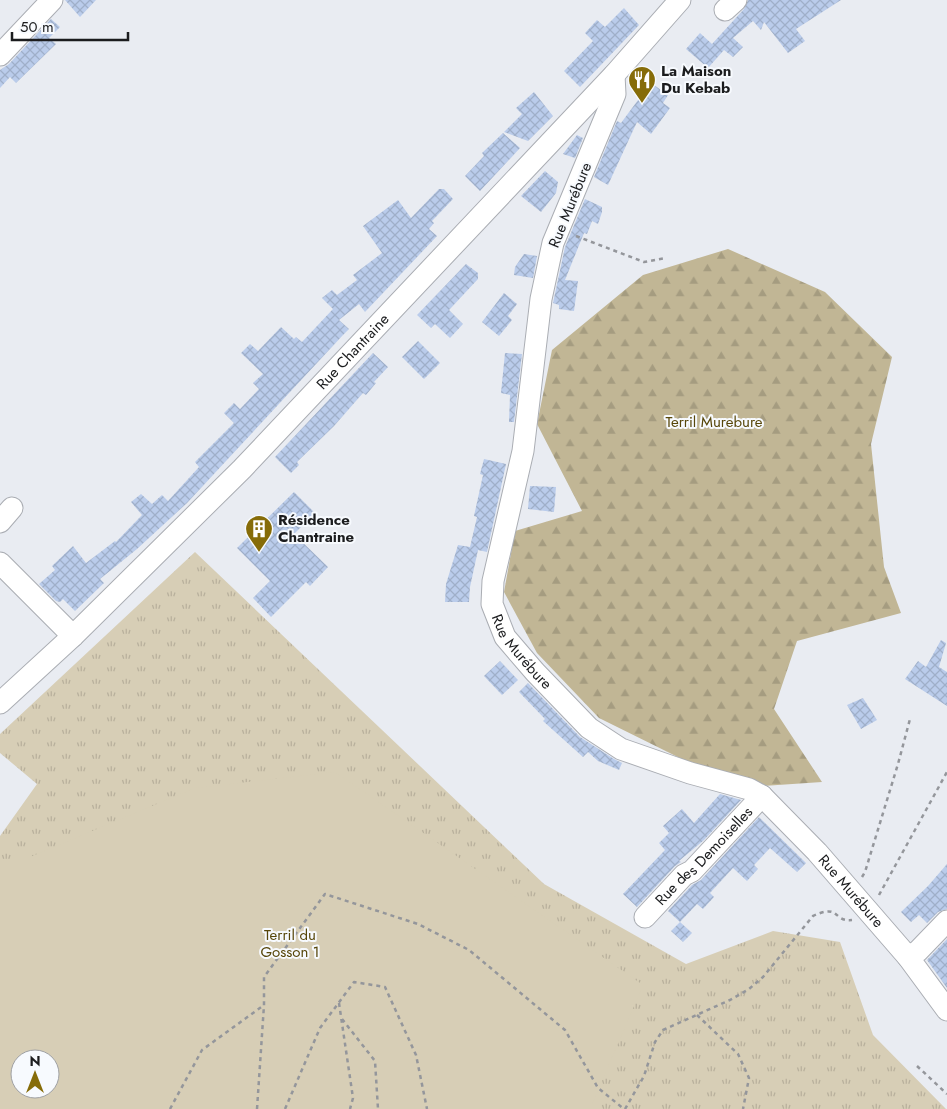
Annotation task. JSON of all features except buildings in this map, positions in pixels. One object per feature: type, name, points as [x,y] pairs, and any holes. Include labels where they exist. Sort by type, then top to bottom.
[{"type":"street","points":[[0,55],[52,0]]},
{"type":"street","name":"Rue Chantraine","points":[[0,703],[73,636],[242,469],[620,69],[680,0]]},
{"type":"street","name":"Rue Murébure","points":[[620,69],[615,94],[553,243],[541,299],[523,451],[493,581],[492,604],[504,637],[589,728],[621,749],[690,773],[749,789],[762,796],[816,852],[908,958],[947,1010]]},
{"type":"street","points":[[0,563],[73,636]]},
{"type":"street","name":"Rue des Demoiselles","points":[[645,916],[684,875],[692,871],[762,796]]},
{"type":"street","points":[[908,958],[947,921]]},
{"type":"path","points":[[558,230],[644,262],[666,258]]},
{"type":"path","points":[[850,891],[865,872],[910,718]]},
{"type":"path","points":[[257,1109],[264,977],[325,894],[418,924],[469,950],[565,1030],[598,1088],[624,1109],[644,1076],[658,1036],[663,1030],[730,1000],[763,977],[813,916],[825,911],[833,911],[843,919],[850,921],[868,912],[947,772]]},
{"type":"path","points":[[285,1109],[320,1028],[354,982],[384,987],[416,1056],[427,1109]]},
{"type":"path","points":[[339,1003],[353,1098],[350,1109]]},
{"type":"path","points":[[170,1109],[202,1050],[264,1005]]},
{"type":"path","points":[[697,1015],[738,1054],[749,1078],[743,1109]]},
{"type":"path","points":[[341,1018],[375,1061],[378,1109]]},
{"type":"path","points":[[917,1066],[947,1094]]},
{"type":"green space","name":"Terril Murebure","points":[[728,249],[825,292],[892,357],[871,444],[884,567],[901,613],[797,641],[774,709],[822,782],[763,786],[696,766],[599,718],[537,653],[504,592],[515,531],[582,511],[537,424],[552,350],[643,275]]},
{"type":"green space","points":[[195,552],[544,884],[686,964],[773,931],[840,942],[873,1035],[946,1109],[0,1109],[0,836],[37,784],[0,753],[0,734]]},
{"type":"green space","name":"Terril du Gosson 1","points":[[335,772],[643,985],[590,1109],[0,1109],[0,877],[30,857],[195,788]]},
{"type":"place","name":"La Maison Du Kebab","points":[[642,104]]},
{"type":"place","name":"Résidence Chantraine","points":[[259,553]]}]
